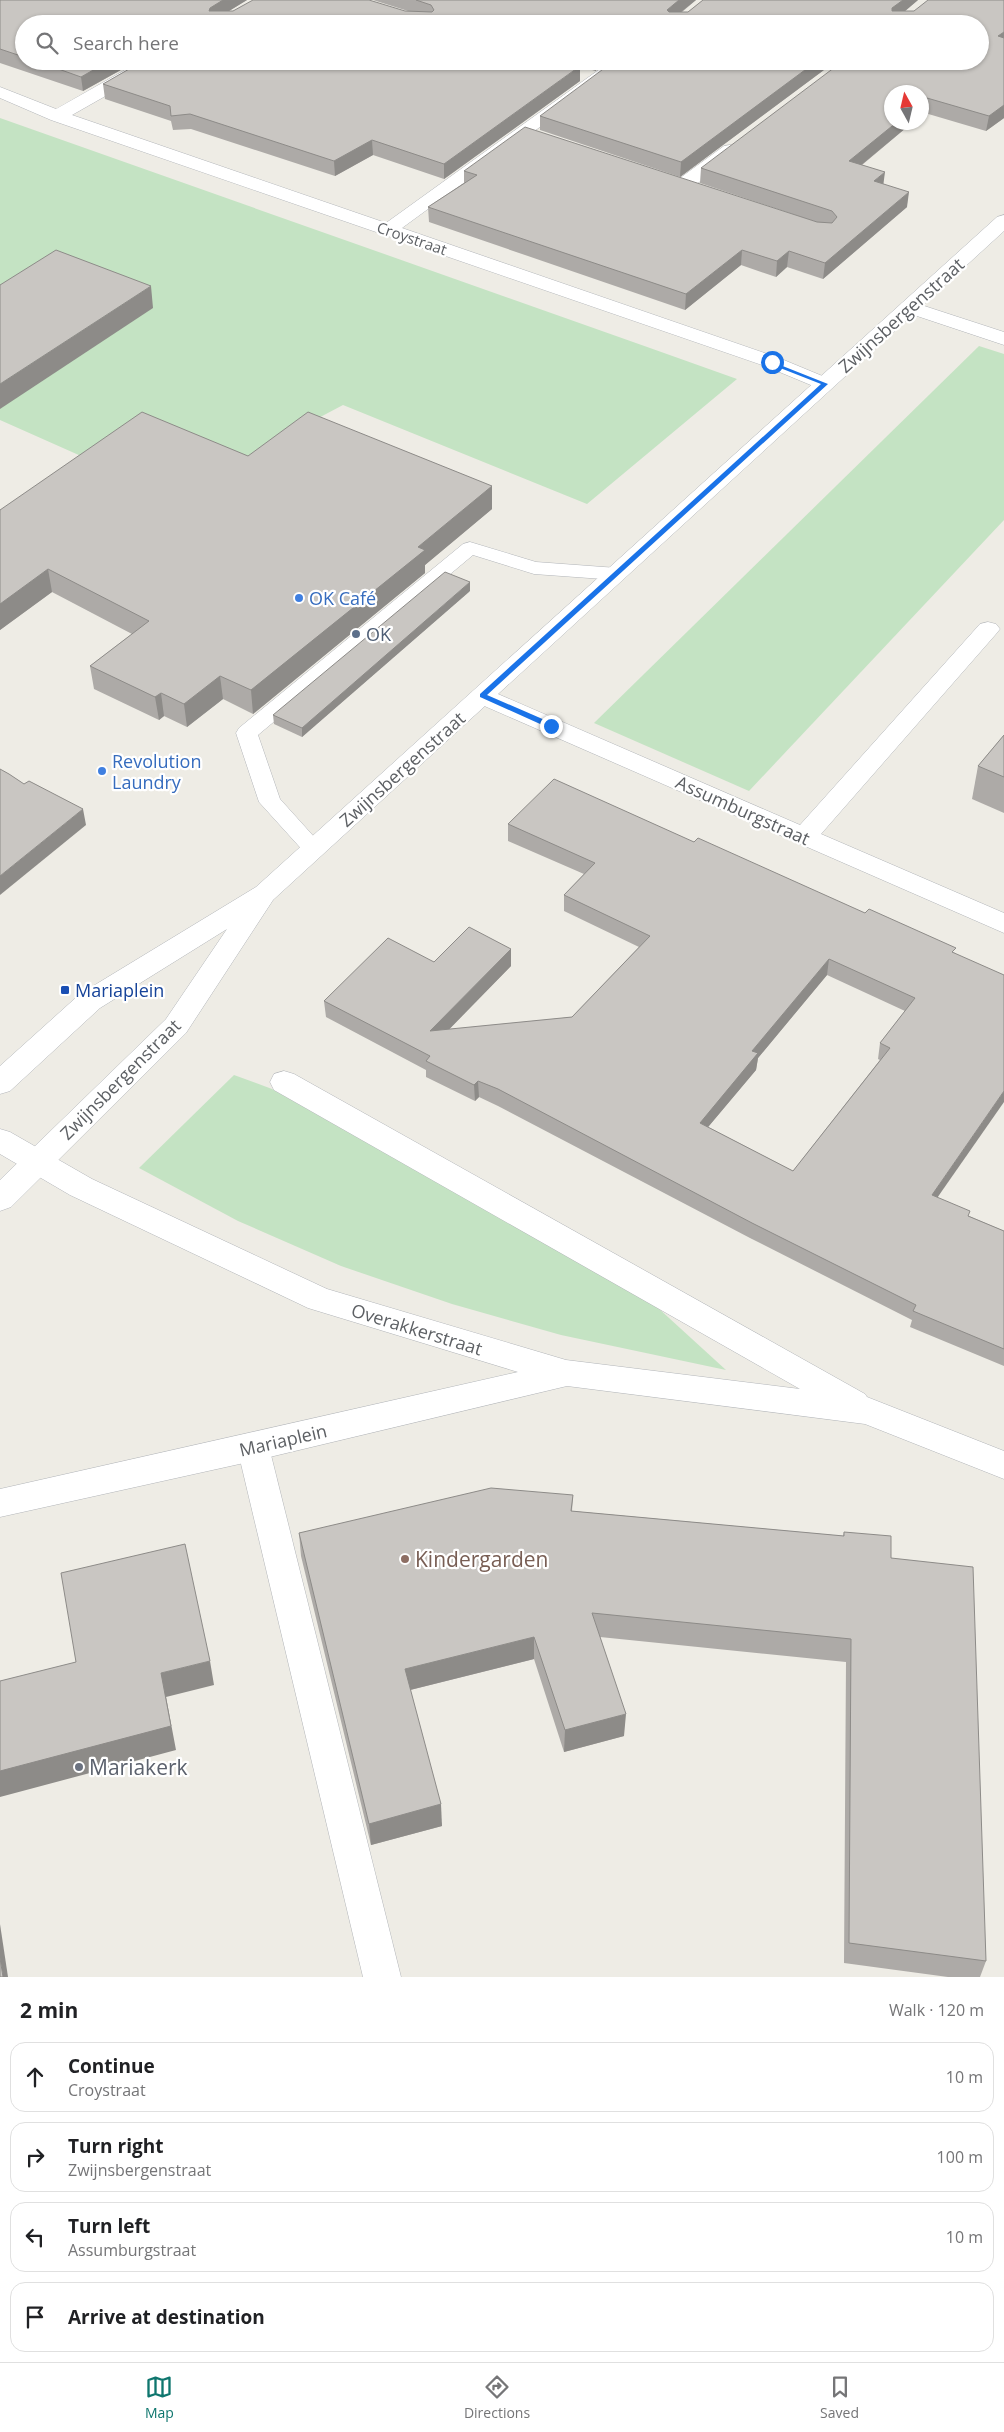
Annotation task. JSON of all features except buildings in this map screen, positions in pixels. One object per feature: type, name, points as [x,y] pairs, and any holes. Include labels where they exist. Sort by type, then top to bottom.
[{"type":"street","points":[[57,116],[138,70]]},
{"type":"street","points":[[388,230],[610,70]]},
{"type":"street","points":[[579,73],[597,79]]},
{"type":"street","name":"Croystraat","points":[[0,92],[57,116],[772,362],[825,384]]},
{"type":"street","points":[[523,133],[542,139]]},
{"type":"street","points":[[683,185],[746,138]]},
{"type":"street","points":[[664,179],[702,192]]},
{"type":"street","name":"Zwijnsbergenstraat","points":[[0,1083],[90,1001],[265,894],[1004,221]]},
{"type":"street","points":[[909,307],[1004,339]]},
{"type":"street","points":[[804,837],[988,629]]},
{"type":"street","name":"Assumburgstraat","points":[[482,696],[1004,924]]},
{"type":"street","name":"Zwijnsbergenstraat","points":[[0,1199],[176,1026],[265,894]]},
{"type":"street","name":"Overakkerstraat","points":[[284,1082],[867,1411],[1004,1464]]},
{"type":"street","name":"Overakkerstraat","points":[[0,1140],[81,1187],[319,1299],[566,1373],[867,1411]]},
{"type":"street","name":"Mariaplein","points":[[0,1503],[253,1448],[566,1373]]},
{"type":"street","points":[[253,1448],[382,1977]]},
{"type":"lane","points":[[314,849],[270,802],[247,733],[470,548],[534,568],[617,574]]},
{"type":"green space","points":[[0,118],[737,379],[587,504],[343,405],[309,423],[212,497],[90,460],[0,420]]},
{"type":"green space","points":[[979,346],[1004,354],[1004,520],[749,791],[594,723]]},
{"type":"green space","points":[[234,1075],[272,1089],[657,1307],[726,1370],[561,1335],[452,1304],[341,1266],[238,1221],[139,1168]]},
{"type":"place","name":"OK Café","points":[[299,598]]},
{"type":"place","name":"OK","points":[[356,634]]},
{"type":"place","name":"Revolution Laundry","points":[[102,771]]},
{"type":"place","name":"Mariaplein","points":[[65,990]]},
{"type":"place","name":"Kindergarden","points":[[405,1559]]},
{"type":"place","name":"Mariakerk","points":[[79,1767]]},
{"type":"route","points":[[551,726],[482,696],[825,384],[772,362]]}]
